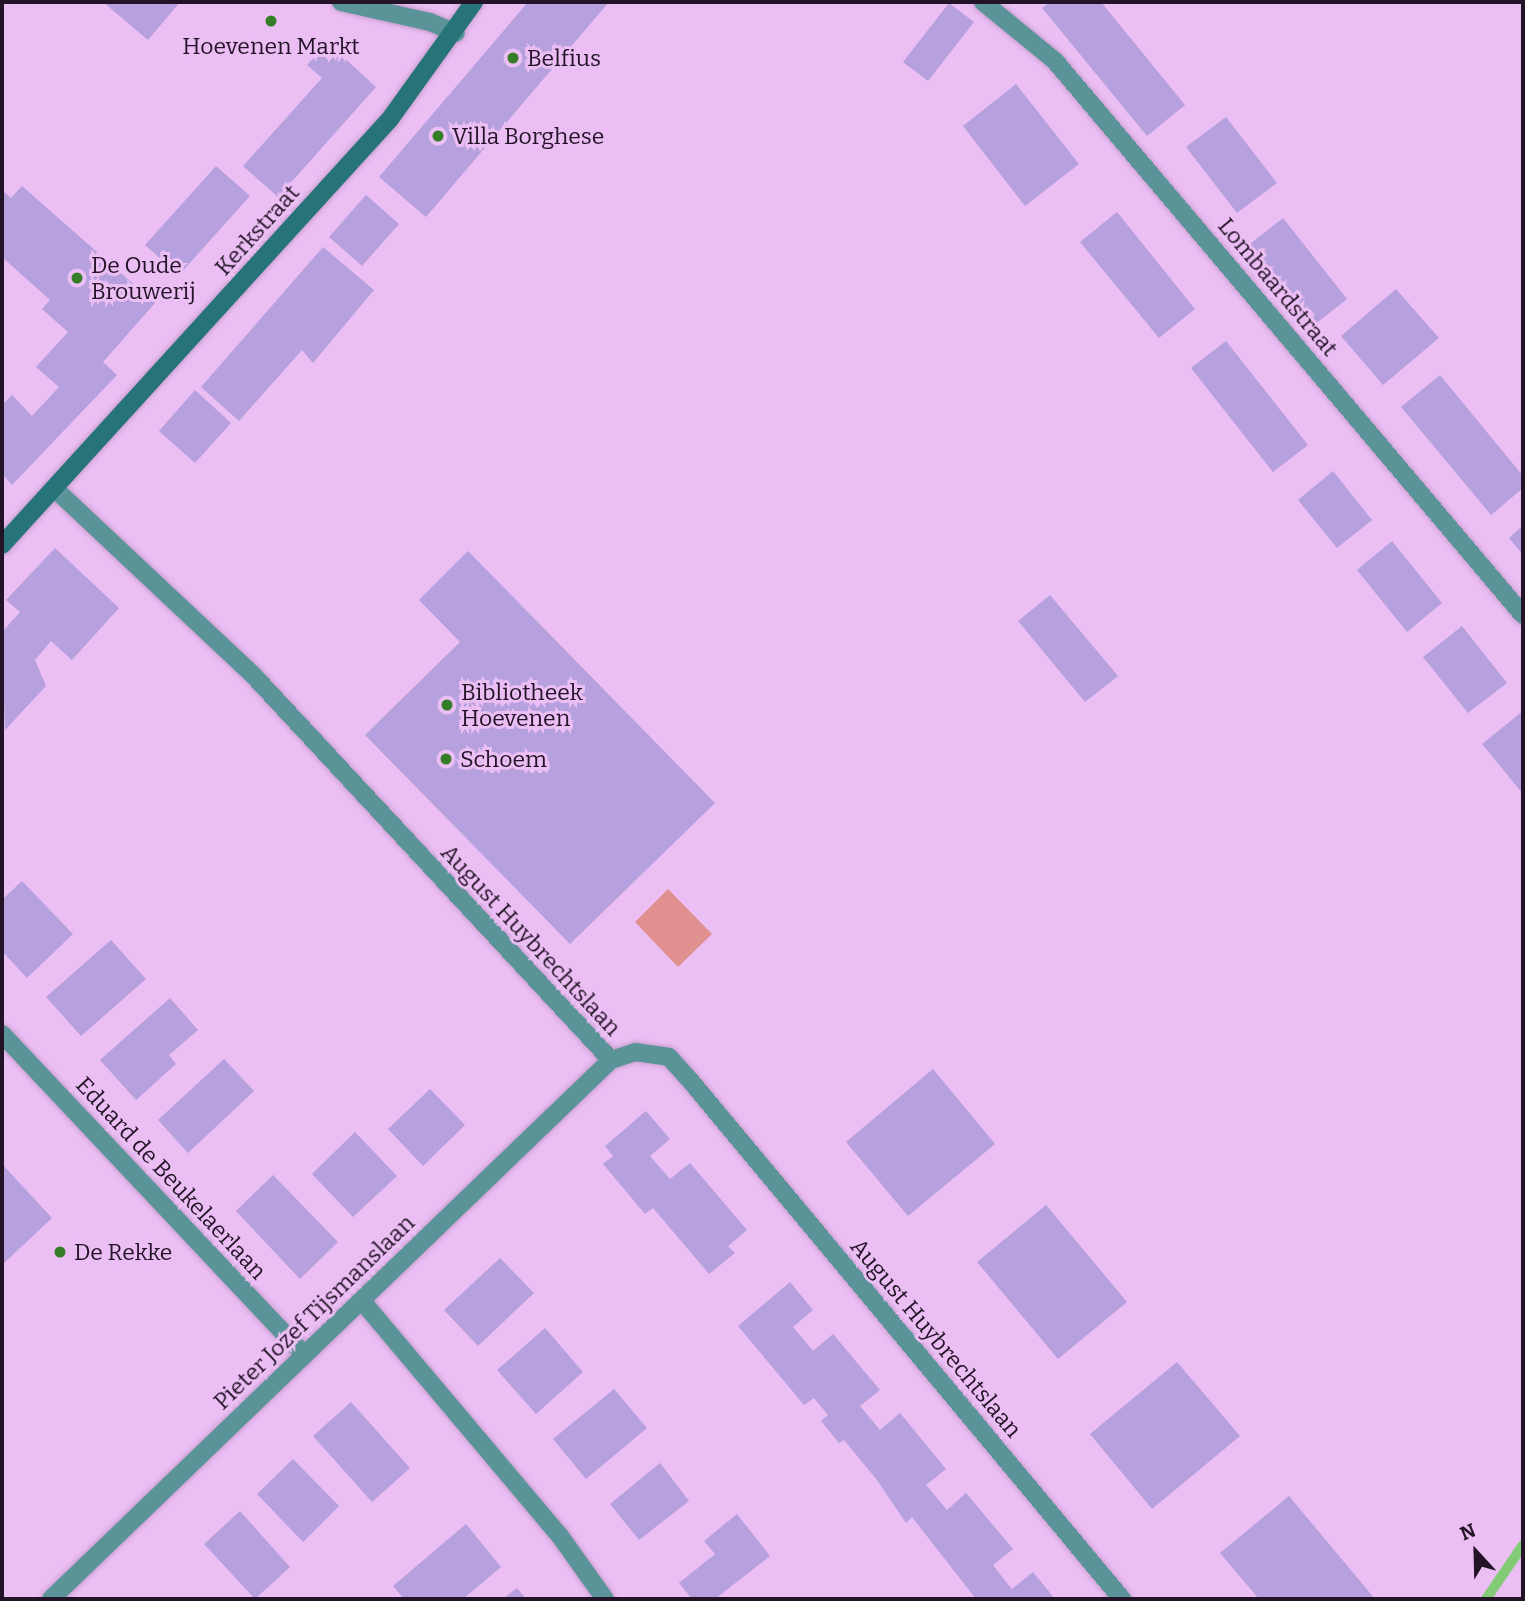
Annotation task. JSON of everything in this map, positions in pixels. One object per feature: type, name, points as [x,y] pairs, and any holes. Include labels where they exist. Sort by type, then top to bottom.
[{"type":"main road","name":"Kerkstraat","points":[[2,545],[390,119],[456,33],[474,2]]},
{"type":"street","points":[[341,2],[430,22],[456,33]]},
{"type":"street","name":"Lombaardstraat","points":[[983,2],[1055,61],[1523,615]]},
{"type":"street","name":"August Huybrechtslaan","points":[[55,488],[254,676],[611,1060],[635,1052],[669,1057],[1122,1599]]},
{"type":"street","name":"Eduard de Beukelaerlaan","points":[[2,1034],[305,1355]]},
{"type":"street","name":"Pieter Jozef Tijsmanslaan","points":[[51,1599],[611,1060]]},
{"type":"street","points":[[362,1301],[560,1536],[605,1599]]},
{"type":"shaded area","points":[[668,889],[712,934],[678,967],[635,922]]},
{"type":"building","points":[[103,2],[180,2],[148,40]]},
{"type":"building","points":[[528,2],[609,2],[426,217],[379,177]]},
{"type":"building","points":[[1050,2],[1101,2],[1185,105],[1147,136],[1042,8]]},
{"type":"building","points":[[949,3],[974,22],[928,81],[903,62]]},
{"type":"building","points":[[328,43],[376,87],[278,197],[243,166],[322,78],[307,65]]},
{"type":"building","points":[[1016,84],[1079,164],[1025,206],[963,126]]},
{"type":"building","points":[[1226,117],[1277,183],[1237,213],[1186,147]]},
{"type":"building","points":[[216,166],[250,196],[179,275],[145,245]]},
{"type":"building","name":"De Oude Brouwerij","points":[[22,186],[155,303],[103,362],[117,375],[12,485],[2,474],[2,405],[12,395],[32,416],[59,387],[36,367],[68,332],[42,309],[50,300],[2,257],[2,190],[11,198]]},
{"type":"building","points":[[366,195],[399,224],[362,266],[329,237]]},
{"type":"building","points":[[1117,212],[1195,309],[1159,338],[1080,242]]},
{"type":"building","points":[[1283,218],[1347,299],[1309,329],[1245,248]]},
{"type":"building","points":[[323,247],[374,290],[313,363],[302,350],[239,421],[201,387]]},
{"type":"building","points":[[1396,289],[1439,338],[1383,385],[1341,336]]},
{"type":"building","points":[[1226,341],[1308,445],[1273,472],[1191,368]]},
{"type":"building","points":[[1440,375],[1523,476],[1523,488],[1491,515],[1401,407]]},
{"type":"building","points":[[195,390],[231,423],[195,463],[159,431]]},
{"type":"building","points":[[1333,471],[1372,520],[1337,548],[1298,500]]},
{"type":"building","points":[[1523,525],[1523,555],[1509,538]]},
{"type":"building","points":[[1392,541],[1442,603],[1407,632],[1357,570]]},
{"type":"building","points":[[55,548],[119,608],[72,660],[51,641],[35,660],[46,686],[5,730],[2,632],[20,612],[6,600]]},
{"type":"building","name":"Schoem","points":[[468,551],[715,803],[570,944],[365,735],[460,642],[419,600]]},
{"type":"building","points":[[1050,595],[1118,676],[1085,702],[1018,621]]},
{"type":"building","points":[[1462,626],[1507,683],[1468,713],[1423,657]]},
{"type":"building","points":[[1523,711],[1523,794],[1482,744]]},
{"type":"building","points":[[22,881],[73,934],[27,978],[2,951],[2,900]]},
{"type":"building","points":[[111,940],[146,979],[81,1036],[46,997]]},
{"type":"building","points":[[170,998],[198,1030],[169,1055],[176,1064],[136,1100],[100,1060]]},
{"type":"building","points":[[224,1059],[254,1091],[188,1153],[158,1120]]},
{"type":"building","points":[[933,1069],[995,1144],[908,1216],[846,1142]]},
{"type":"building","points":[[430,1089],[465,1125],[423,1166],[388,1129]]},
{"type":"building","points":[[646,1111],[670,1139],[650,1156],[670,1179],[690,1163],[747,1230],[728,1246],[735,1253],[709,1274],[653,1208],[645,1214],[603,1164],[613,1156],[605,1146]]},
{"type":"building","points":[[355,1132],[397,1176],[353,1217],[312,1174]]},
{"type":"building","points":[[2,1164],[52,1218],[2,1265]]},
{"type":"building","points":[[273,1175],[338,1242],[300,1279],[236,1211]]},
{"type":"building","points":[[1046,1205],[1127,1302],[1058,1359],[977,1262]]},
{"type":"building","points":[[500,1258],[534,1293],[478,1346],[444,1310]]},
{"type":"building","points":[[790,1282],[813,1310],[793,1327],[813,1351],[833,1334],[880,1390],[860,1406],[880,1430],[900,1413],[946,1469],[926,1485],[936,1497],[947,1510],[966,1493],[1013,1549],[993,1565],[1012,1589],[1033,1572],[1055,1599],[976,1599],[912,1517],[906,1523],[877,1480],[844,1440],[839,1443],[821,1421],[828,1415],[814,1398],[804,1405],[738,1326]]},
{"type":"building","points":[[545,1328],[583,1372],[536,1414],[497,1370]]},
{"type":"building","points":[[1177,1362],[1240,1436],[1152,1509],[1090,1434]]},
{"type":"building","points":[[614,1389],[647,1428],[586,1479],[553,1439]]},
{"type":"building","points":[[351,1402],[410,1468],[372,1502],[313,1436]]},
{"type":"building","points":[[293,1459],[339,1506],[303,1542],[257,1494]]},
{"type":"building","points":[[660,1463],[689,1501],[639,1540],[610,1504]]},
{"type":"building","points":[[1289,1496],[1375,1599],[1259,1599],[1220,1553]]},
{"type":"building","points":[[240,1511],[290,1567],[255,1599],[204,1544]]},
{"type":"building","points":[[737,1514],[770,1556],[715,1599],[692,1599],[679,1583],[715,1554],[704,1541]]},
{"type":"building","points":[[466,1524],[501,1567],[463,1599],[404,1599],[393,1586]]},
{"type":"building","points":[[517,1588],[526,1599],[503,1599]]},
{"type":"waterway","name":"De Rekke","points":[[1486,1599],[1523,1545]]},
{"type":"place","name":"Hoevenen Markt","points":[[271,21]]},
{"type":"place","name":"Belfius","points":[[513,58]]},
{"type":"place","name":"Villa Borghese","points":[[438,136]]},
{"type":"place","name":"De Oude Brouwerij","points":[[77,278]]},
{"type":"place","name":"Bibliotheek Hoevenen","points":[[447,705]]},
{"type":"place","name":"Schoem","points":[[446,759]]},
{"type":"place","name":"De Rekke","points":[[60,1252]]}]
